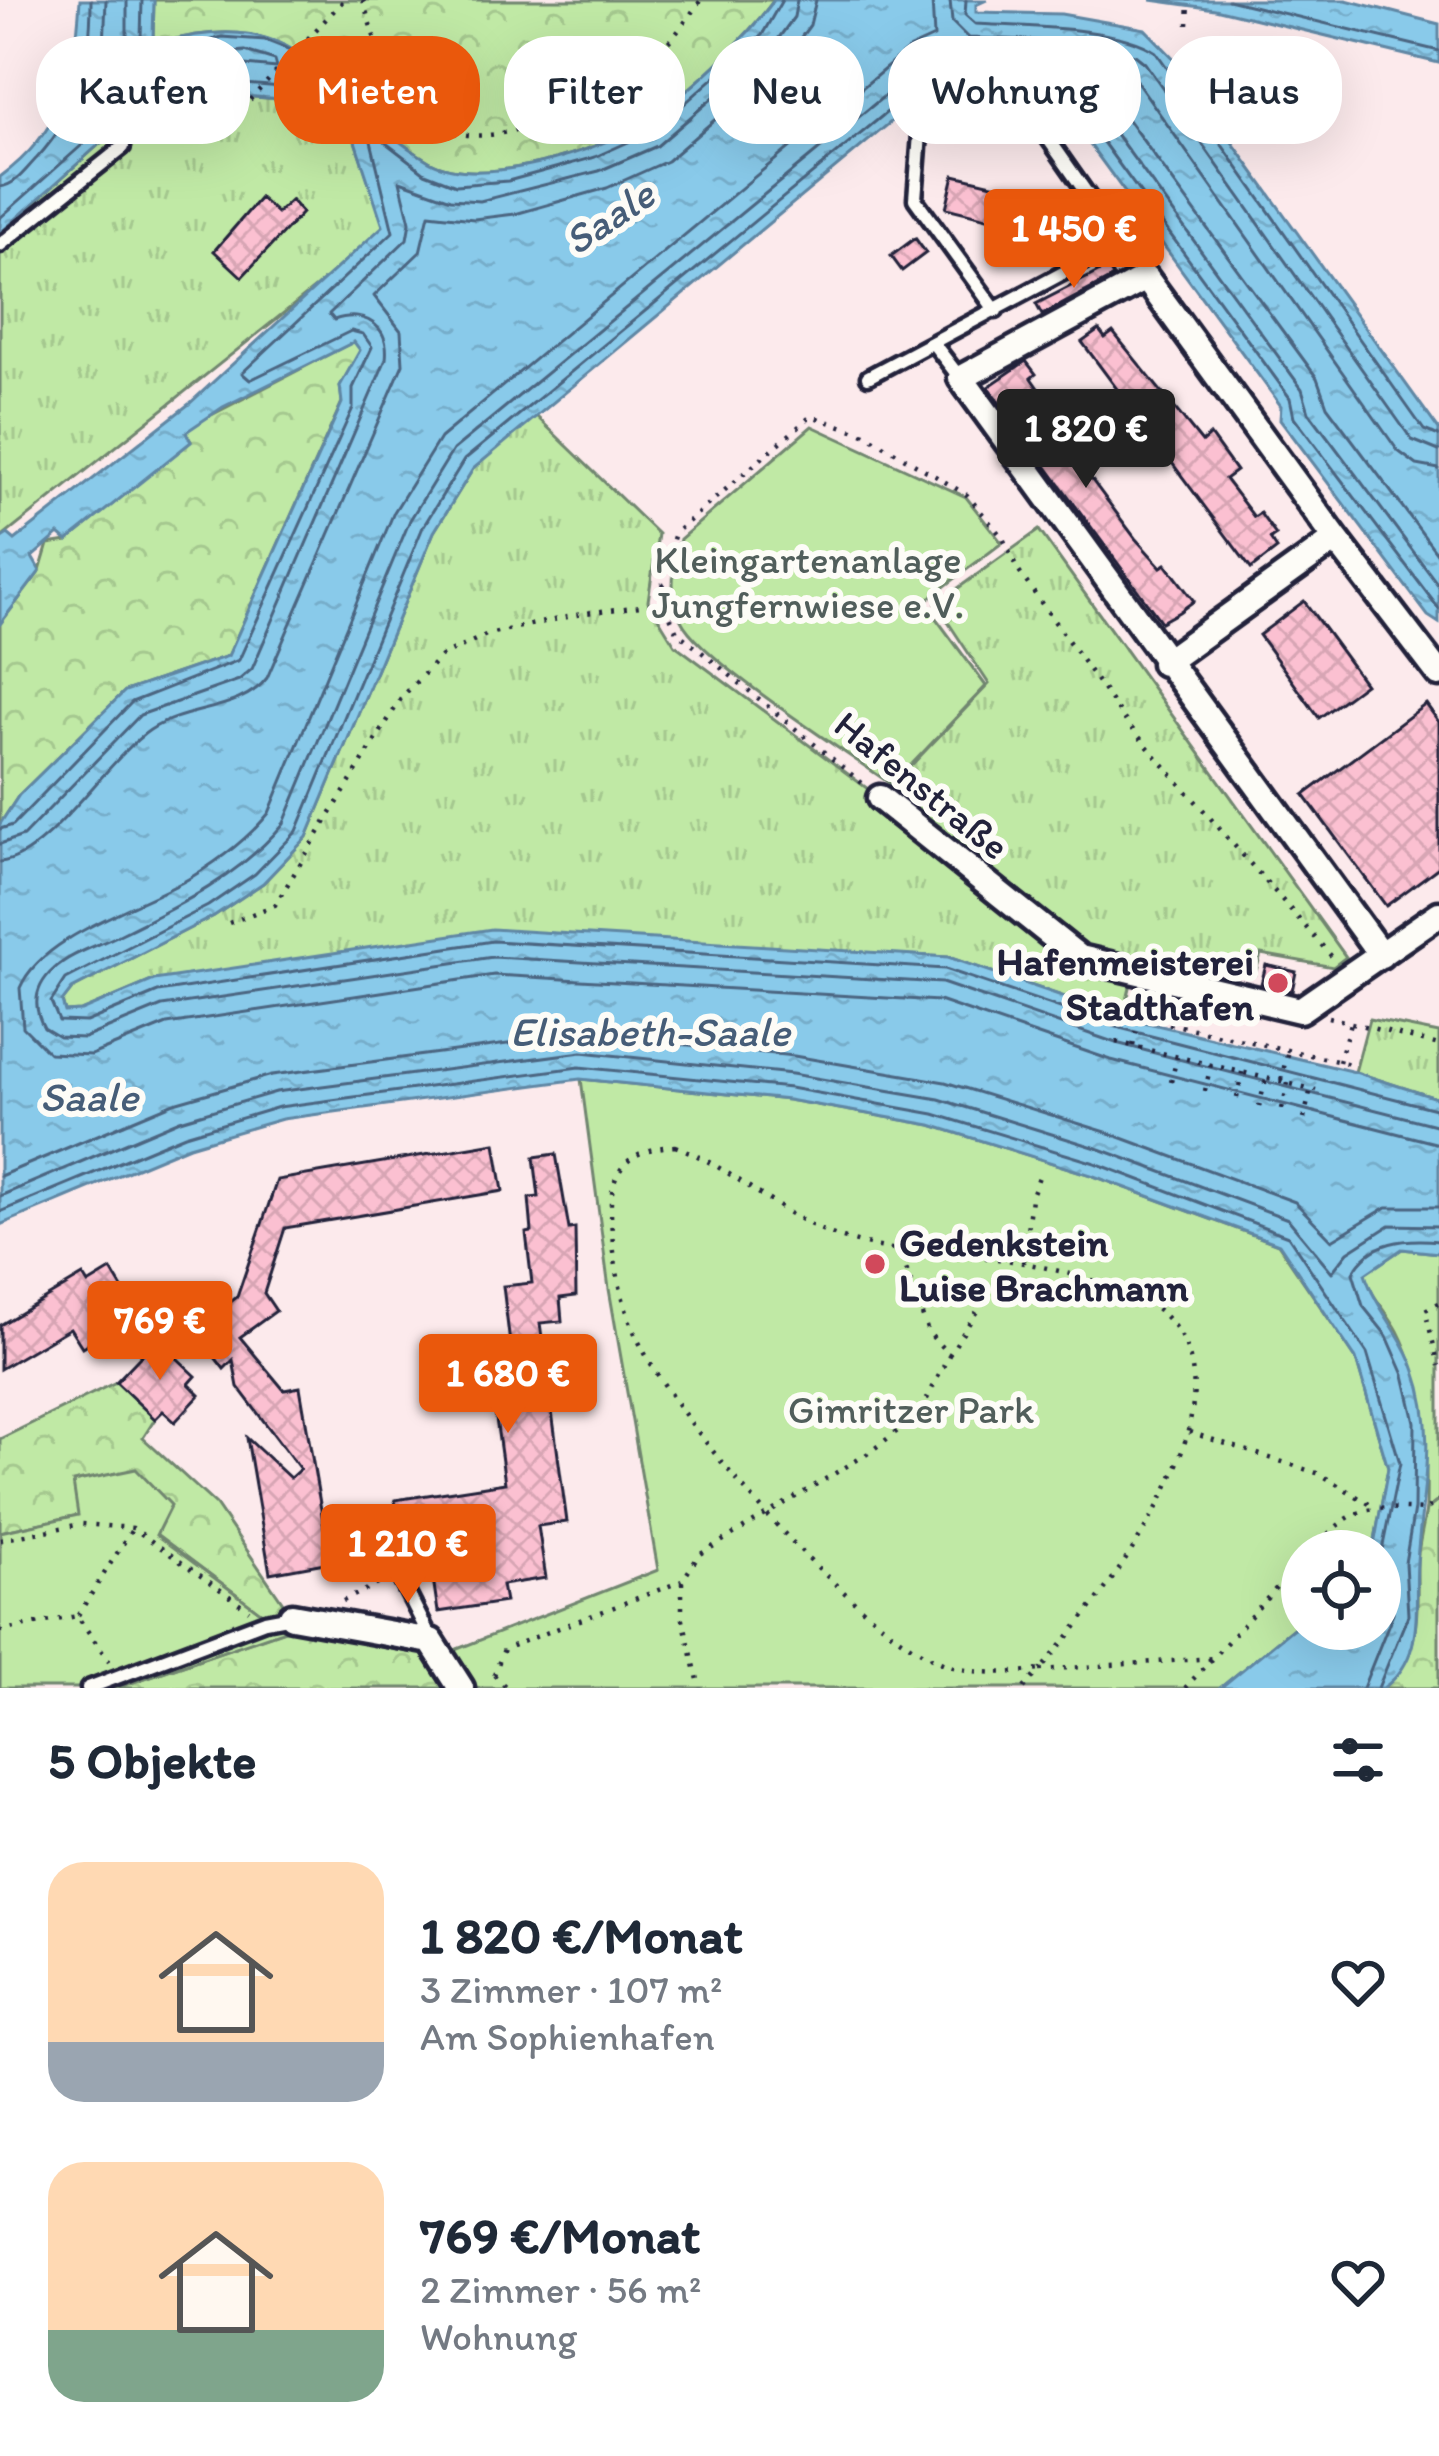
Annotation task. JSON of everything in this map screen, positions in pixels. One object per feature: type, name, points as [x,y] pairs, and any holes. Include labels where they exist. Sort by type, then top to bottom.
[{"type":"street","points":[[1381,956],[961,379],[1146,278],[1439,674]]},
{"type":"street","points":[[1164,663],[1336,538]]},
{"type":"street","name":"Hafenstraße","points":[[880,798],[1080,958],[1300,1010]]},
{"type":"street","points":[[1300,1010],[1439,914]]},
{"type":"street","points":[[299,1618],[431,1640],[461,1688]]},
{"type":"lane","points":[[995,311],[915,199],[921,121],[949,96],[1024,104],[1146,278]]},
{"type":"lane","points":[[0,245],[123,147]]},
{"type":"lane","points":[[868,376],[1120,242]]},
{"type":"lane","points":[[933,343],[961,379]]},
{"type":"lane","points":[[387,1552],[431,1640]]},
{"type":"lane","points":[[88,1688],[265,1621],[299,1618]]},
{"type":"path","points":[[123,147],[219,123],[245,104],[344,0]]},
{"type":"path","points":[[363,0],[382,64],[406,100],[439,128],[487,137],[533,126],[604,89],[668,43],[701,0]]},
{"type":"path","points":[[1188,25],[1189,0]]},
{"type":"path","points":[[229,923],[275,905],[402,698],[441,656],[488,634],[586,613],[664,604],[662,574],[675,533],[812,416],[865,434],[967,495],[1003,538],[1017,569],[1127,723],[1350,977]]},
{"type":"path","name":"Hafenstraße","points":[[664,604],[677,632],[880,798]]},
{"type":"path","points":[[1133,1046],[1150,1008]]},
{"type":"path","points":[[1300,1010],[1439,1045]]},
{"type":"path","points":[[1122,1012],[1350,1064]]},
{"type":"path","points":[[1210,1033],[1212,1022]]},
{"type":"path","points":[[1339,1062],[1350,1023]]},
{"type":"path","points":[[1270,1046],[1273,1037]]},
{"type":"path","points":[[1116,1042],[1314,1089],[1304,1119]]},
{"type":"path","points":[[1280,1081],[1288,1050]]},
{"type":"path","points":[[1171,1082],[1177,1057]]},
{"type":"path","points":[[1205,1091],[1210,1064]]},
{"type":"path","points":[[1237,1098],[1243,1072]]},
{"type":"path","points":[[1259,1107],[1266,1078]]},
{"type":"path","points":[[1282,1109],[1288,1083]]},
{"type":"path","points":[[1024,1688],[1040,1670],[1135,1546],[1189,1432],[1190,1365],[1177,1330],[1159,1309],[1023,1263],[900,1251],[841,1238],[799,1218],[708,1158],[675,1146],[646,1148],[616,1173],[611,1185],[613,1246],[633,1328],[655,1370],[769,1512],[870,1615],[942,1663],[998,1673],[1040,1670],[1214,1658]]},
{"type":"path","points":[[1023,1263],[1031,1198],[1040,1174]]},
{"type":"path","points":[[900,1251],[928,1332],[949,1355]]},
{"type":"path","points":[[700,1688],[682,1615],[682,1581],[699,1555],[867,1454],[919,1415],[949,1355],[1008,1262]]},
{"type":"path","points":[[1439,1303],[1425,1310],[1439,1366]]},
{"type":"path","points":[[1189,1432],[1320,1474],[1376,1508]]},
{"type":"path","points":[[1331,1530],[1345,1516],[1376,1508],[1426,1510],[1439,1500]]},
{"type":"path","points":[[0,1540],[82,1523],[133,1528],[265,1621]]},
{"type":"path","points":[[0,1630],[77,1616],[133,1528]]},
{"type":"path","points":[[299,1618],[398,1574]]},
{"type":"path","points":[[507,1688],[494,1675],[504,1649],[682,1581]]},
{"type":"path","points":[[1185,1688],[1281,1583]]},
{"type":"path","points":[[77,1616],[119,1676]]},
{"type":"green space","points":[[154,0],[774,0],[744,36],[709,36],[709,71],[685,92],[685,36],[504,36],[504,144],[601,144],[539,163],[477,171],[429,161],[404,144],[480,144],[480,36],[274,36],[274,43],[251,35],[153,36]]},
{"type":"green space","points":[[250,97],[274,98],[274,144],[356,144],[384,226],[315,288],[0,539],[0,233],[100,144],[250,144]]},
{"type":"green space","points":[[355,341],[361,350],[340,386],[342,402],[228,656],[125,691],[19,795],[0,824],[0,624],[40,571],[48,544],[67,541],[191,441],[185,432],[200,421]]},
{"type":"green space","points":[[534,414],[658,534],[648,601],[675,645],[880,798],[989,684],[936,604],[1039,530],[1346,957],[1333,967],[1261,954],[1255,974],[1171,954],[1164,979],[1133,975],[1123,1017],[948,957],[740,947],[154,980],[81,1011],[65,1012],[62,1001],[72,989],[214,916],[263,883],[307,837],[434,532],[473,469]]},
{"type":"green space","name":"Kleingartenanlage Jungfernwiese e.V.","points":[[812,426],[966,497],[1002,543],[924,602],[986,686],[892,785],[716,658],[681,620],[674,600],[680,539]]},
{"type":"green space","points":[[1369,1019],[1439,1033],[1439,1099],[1355,1072]]},
{"type":"green space","name":"Gimritzer Park","points":[[581,1079],[788,1100],[931,1125],[1091,1175],[1278,1244],[1356,1359],[1388,1468],[1377,1530],[1281,1530],[1281,1638],[1220,1688],[461,1688],[442,1655],[658,1570],[609,1289]]},
{"type":"green space","points":[[1402,1249],[1439,1253],[1439,1500],[1426,1510],[1425,1442],[1415,1374],[1398,1331],[1364,1274]]},
{"type":"green space","points":[[116,1382],[155,1419],[143,1438],[216,1505],[292,1616],[442,1655],[501,1633],[507,1688],[116,1688],[284,1630],[156,1534],[79,1515],[0,1532],[0,1439]]},
{"type":"green space","points":[[136,1469],[171,1505],[156,1535],[285,1630],[116,1688],[0,1688],[0,1532],[78,1515],[73,1482]]},
{"type":"green space","points":[[1439,1500],[1439,1688],[1383,1688],[1396,1677],[1411,1649],[1420,1538],[1426,1510]]},
{"type":"water","points":[[80,0],[154,0],[153,36],[77,36]]},
{"type":"water","points":[[774,0],[987,0],[976,5],[976,12],[1061,14],[1145,29],[1165,49],[1165,144],[1233,144],[1439,430],[1439,623],[1428,616],[1280,419],[1281,406],[1089,144],[1141,144],[1141,36],[888,36],[888,124],[473,469],[434,532],[307,837],[263,883],[214,916],[72,989],[62,1002],[65,1012],[81,1011],[154,980],[492,929],[948,957],[1123,1017],[1355,1072],[1439,1099],[1439,1253],[1402,1249],[1365,1274],[1415,1371],[1427,1442],[1415,1631],[1406,1662],[1383,1688],[1220,1688],[1281,1638],[1281,1650],[1401,1650],[1401,1530],[1377,1530],[1388,1468],[1356,1359],[1279,1244],[1091,1175],[931,1125],[788,1100],[580,1079],[282,1119],[189,1146],[0,1225],[0,824],[19,795],[125,691],[228,656],[342,403],[340,386],[360,350],[354,342],[223,407],[186,432],[191,442],[67,541],[59,534],[32,557],[40,571],[0,624],[0,539],[8,534],[15,540],[189,404],[383,226],[356,144],[404,144],[451,169],[478,171],[540,163],[601,144],[685,144],[685,92],[709,71],[709,144],[864,144],[864,36],[744,36]]},
{"type":"water","points":[[1151,0],[1346,0],[1439,24],[1439,63],[1342,36]]},
{"type":"water","points":[[252,35],[274,42],[274,98],[250,97],[250,36],[197,36]]},
{"type":"water","points":[[36,143],[100,144],[0,233],[0,177]]},
{"type":"building","points":[[954,175],[1082,205],[1077,240],[946,208]]},
{"type":"building","points":[[260,198],[277,213],[291,200],[302,213],[242,277],[214,251]]},
{"type":"building","points":[[915,238],[926,253],[902,271],[891,256]]},
{"type":"building","points":[[1108,267],[1113,277],[1042,315],[1036,304]]},
{"type":"building","points":[[1099,330],[1105,338],[1113,332],[1202,442],[1210,435],[1236,471],[1225,479],[1254,517],[1260,513],[1276,535],[1270,539],[1277,549],[1251,569],[1082,342]]},
{"type":"building","points":[[1026,361],[1036,374],[1031,378],[1082,451],[1074,456],[1135,538],[1161,567],[1166,564],[1194,601],[1179,612],[1161,622],[988,387]]},
{"type":"building","points":[[1304,601],[1365,684],[1319,718],[1259,635]]},
{"type":"building","points":[[1426,704],[1439,722],[1439,867],[1386,906],[1304,795]]},
{"type":"building","name":"Hafenmeisterei Stadthafen","points":[[1266,965],[1296,972],[1292,991],[1261,984]]},
{"type":"building","points":[[495,1143],[503,1191],[285,1228],[264,1293],[276,1311],[240,1337],[284,1390],[300,1387],[330,1562],[270,1573],[247,1438],[290,1478],[300,1469],[238,1387],[233,1360],[224,1369],[194,1330],[237,1297],[277,1180]]},
{"type":"building","points":[[556,1154],[569,1229],[575,1228],[576,1296],[560,1298],[562,1321],[540,1323],[567,1522],[538,1526],[546,1578],[502,1585],[505,1602],[438,1612],[428,1545],[402,1549],[395,1500],[505,1483],[486,1347],[510,1344],[503,1286],[532,1283],[526,1233],[532,1232],[529,1198],[539,1197],[534,1157]]},
{"type":"building","points":[[111,1270],[126,1295],[103,1308],[114,1328],[82,1347],[70,1328],[0,1369],[0,1325],[83,1276],[88,1284]]},
{"type":"building","points":[[157,1339],[196,1376],[189,1384],[200,1395],[175,1422],[163,1411],[155,1419],[116,1382]]},
{"type":"place","name":"Hafenmeisterei Stadthafen","points":[[1278,983]]},
{"type":"place","name":"Gedenkstein Luise Brachmann","points":[[875,1264]]},
{"type":"water label","name":"Saale","points":[[609,217]]},
{"type":"water label","name":"Elisabeth-Saale","points":[[650,1031]]},
{"type":"water label","name":"Saale","points":[[89,1096]]}]
